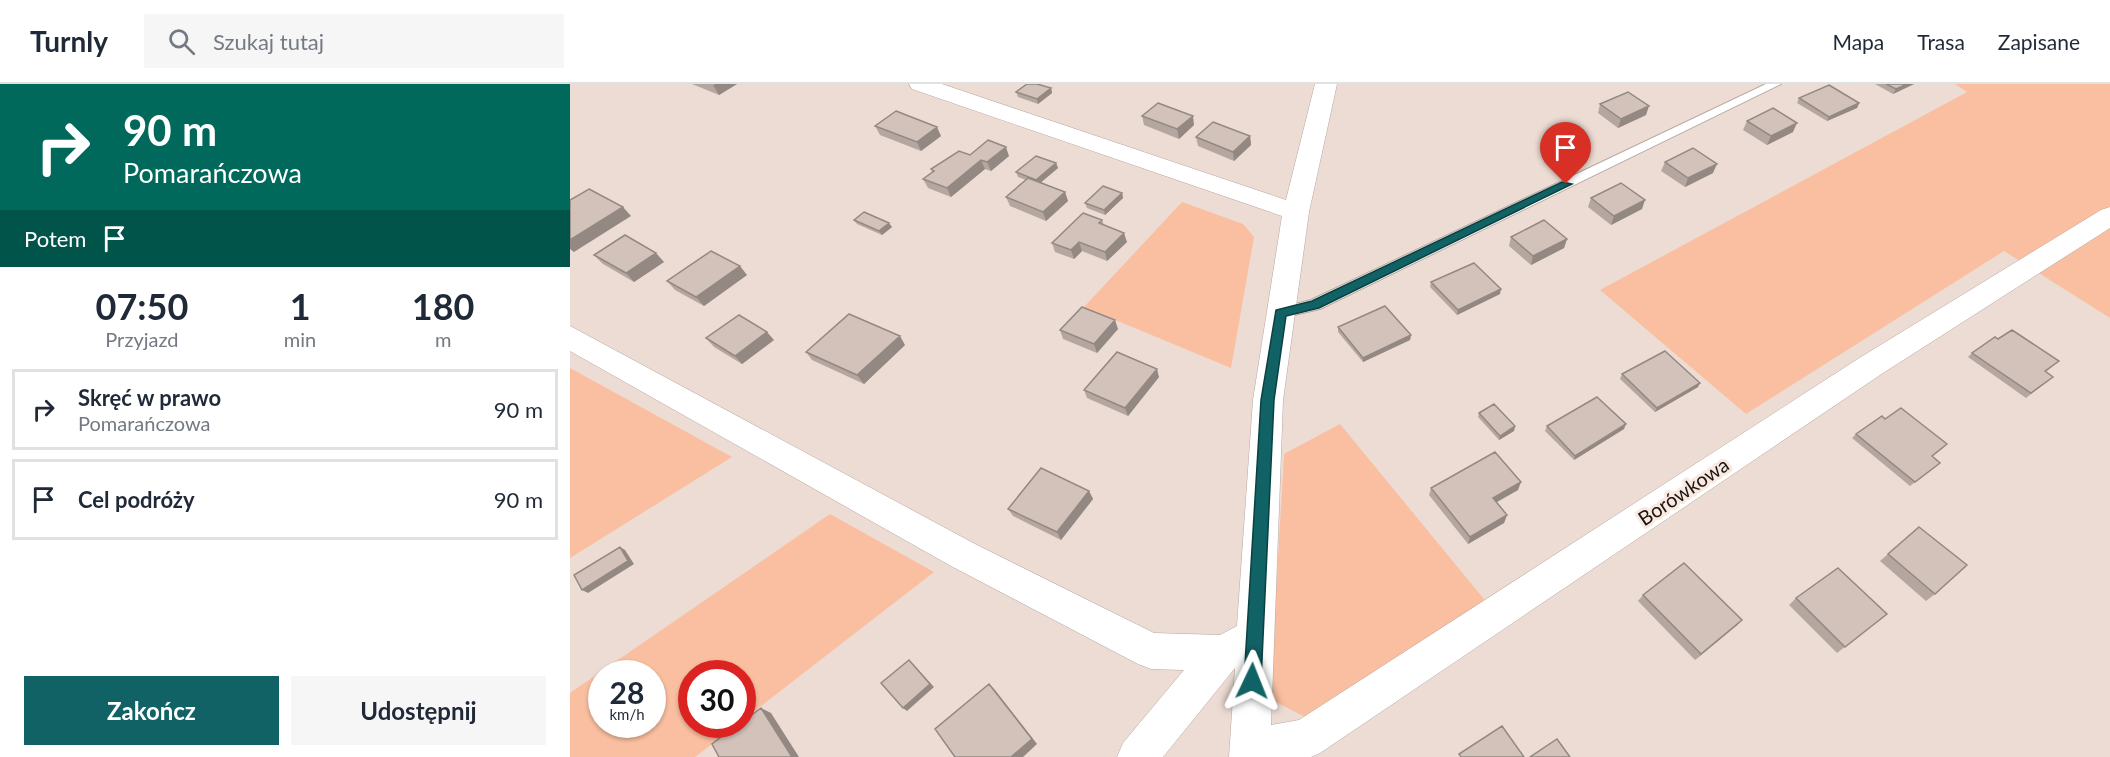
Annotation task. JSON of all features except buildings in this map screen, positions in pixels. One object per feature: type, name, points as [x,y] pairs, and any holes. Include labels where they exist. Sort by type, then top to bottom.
[{"type":"street","points":[[1249,752],[1239,645],[1268,400],[1296,212],[1326,84]]},
{"type":"street","points":[[927,85],[1296,212]]},
{"type":"street","name":"Borówkowa","points":[[1249,752],[1306,739],[1872,365],[2110,216]]},
{"type":"street","points":[[570,337],[963,555],[1151,651],[1239,645]]},
{"type":"street","points":[[1137,757],[1239,645]]},
{"type":"lane","points":[[1281,313],[1315,305],[1776,84]]},
{"type":"shaded area","points":[[1955,84],[2110,84],[2110,318],[2004,251],[1746,414],[1600,290],[1967,92]]},
{"type":"shaded area","points":[[1182,202],[1243,224],[1254,237],[1231,368],[1084,307]]},
{"type":"shaded area","points":[[570,368],[732,457],[570,558]]},
{"type":"shaded area","points":[[1340,424],[1488,604],[1309,719],[1270,699],[1284,454]]},
{"type":"shaded area","points":[[830,514],[934,572],[756,710],[756,660],[678,660],[678,738],[720,738],[695,757],[570,757],[570,693],[588,681],[588,738],[666,738],[666,660],[618,660]]},
{"type":"route","points":[[1252,681],[1268,400],[1281,313],[1315,305],[1566,184]]}]
